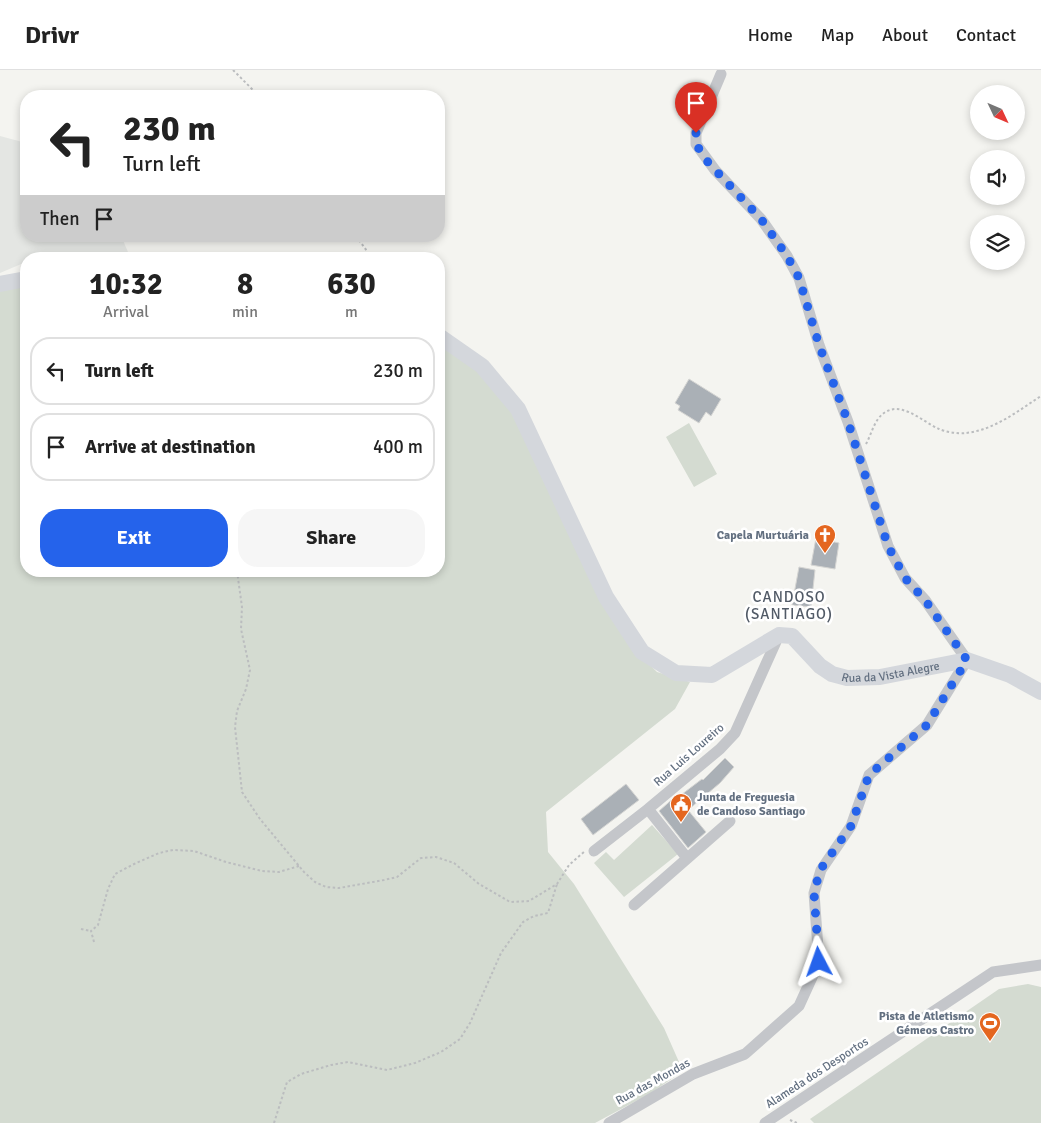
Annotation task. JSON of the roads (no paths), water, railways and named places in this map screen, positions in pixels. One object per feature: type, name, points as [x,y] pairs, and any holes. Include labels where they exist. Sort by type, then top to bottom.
[{"type":"street","points":[[721,74],[696,133],[696,144],[715,170],[761,219],[787,256],[799,278],[819,345],[848,422],[888,546],[905,578],[925,600],[967,660],[1010,675],[1041,692]]},
{"type":"street","points":[[0,284],[20,280]]},
{"type":"street","points":[[445,340],[482,366],[518,409],[606,597],[642,652],[676,673],[712,676],[779,635]]},
{"type":"street","name":"Rua da Vista Alegre","points":[[779,635],[792,636],[820,666],[832,674],[847,678],[880,677],[967,660]]},
{"type":"street","name":"Rua Luis Loureiro","points":[[594,851],[648,809],[720,749],[736,733],[779,635]]},
{"type":"street","name":"Rua das Mondas","points":[[609,1123],[693,1074],[745,1054],[799,1006],[819,962],[814,893],[820,870],[851,826],[869,775],[927,725],[967,660]]},
{"type":"street","points":[[648,809],[687,858]]},
{"type":"street","points":[[634,905],[730,821]]},
{"type":"street","name":"Alameda dos Desportos","points":[[765,1123],[993,972],[1041,965]]},
{"type":"place","name":"Capela Murtuária","points":[[825,554]]},
{"type":"place","name":"Junta de Freguesia de Candoso Santiago","points":[[681,823]]},
{"type":"place","name":"Pista de Atletismo Gémeos Castro","points":[[990,1042]]},
{"type":"district","name":"CANDOSO (SANTIAGO)","points":[[789,606]]}]
